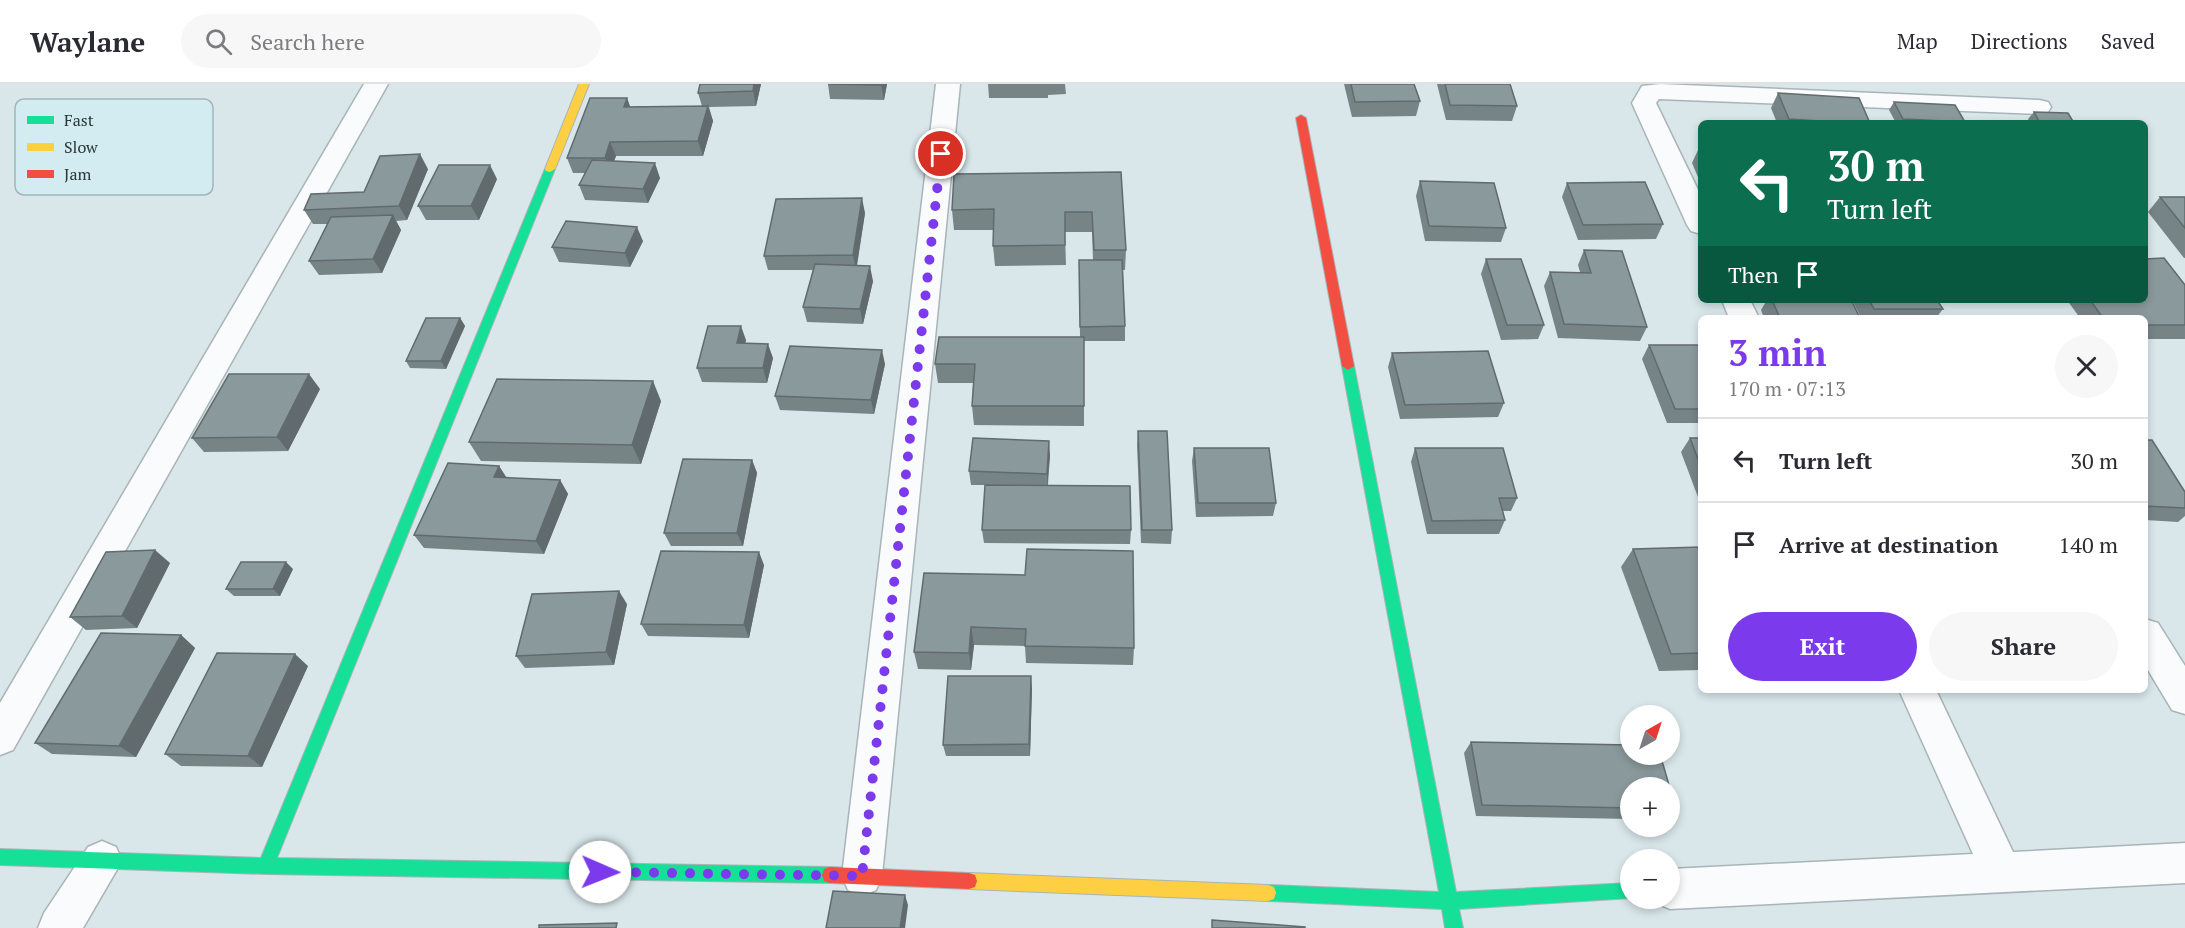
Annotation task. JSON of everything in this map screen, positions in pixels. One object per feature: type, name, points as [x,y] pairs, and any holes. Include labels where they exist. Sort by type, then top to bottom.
[{"type":"street","points":[[0,738],[376,84]]},
{"type":"street","points":[[266,866],[584,84]]},
{"type":"street","points":[[862,876],[948,84]]},
{"type":"street","points":[[1698,219],[1644,103],[1651,91],[2039,107]]},
{"type":"street","points":[[1301,118],[1454,928]]},
{"type":"street","points":[[2148,639],[2185,698]]},
{"type":"street","points":[[1918,693],[2002,873]]},
{"type":"street","points":[[0,857],[266,866],[862,876],[1448,900],[1620,891]]},
{"type":"street","points":[[59,928],[102,861]]},
{"type":"street","points":[[1680,889],[2185,863]]},
{"type":"building","points":[[700,84],[754,84],[753,91],[698,93]]},
{"type":"building","points":[[828,84],[882,84],[881,85]]},
{"type":"building","points":[[1351,84],[1414,84],[1420,101],[1355,102]]},
{"type":"building","points":[[1445,84],[1510,84],[1517,106],[1450,105]]},
{"type":"building","points":[[1778,93],[1859,98],[1869,120],[1804,120],[1789,119]]},
{"type":"building","points":[[590,98],[627,98],[624,107],[708,106],[698,141],[610,142],[605,158],[567,158]]},
{"type":"building","points":[[1894,102],[1955,105],[1964,120],[1924,120],[1903,119]]},
{"type":"building","points":[[2034,112],[2068,113],[2072,120],[2038,120]]},
{"type":"building","points":[[420,154],[399,206],[304,210],[311,194],[364,192],[380,156]]},
{"type":"building","points":[[592,160],[655,163],[643,189],[579,185]]},
{"type":"building","points":[[439,165],[490,165],[471,206],[418,206]]},
{"type":"building","points":[[1121,172],[1126,250],[1094,250],[1092,212],[1065,212],[1065,245],[993,246],[994,209],[952,210],[954,174]]},
{"type":"building","points":[[1420,181],[1494,183],[1506,228],[1429,226]]},
{"type":"building","points":[[1645,182],[1663,224],[1583,225],[1567,183]]},
{"type":"building","points":[[2160,197],[2185,197],[2185,228]]},
{"type":"building","points":[[862,198],[853,255],[764,256],[776,199]]},
{"type":"building","points":[[393,215],[373,259],[309,261],[331,217]]},
{"type":"building","points":[[566,221],[637,227],[625,253],[552,247]]},
{"type":"building","points":[[1584,250],[1622,251],[1647,327],[1564,324],[1550,272],[1591,273]]},
{"type":"building","points":[[2164,258],[2185,285],[2185,325],[2148,325],[2148,315],[2101,315],[2092,303],[2148,303],[2148,259]]},
{"type":"building","points":[[1486,259],[1521,259],[1544,325],[1507,325]]},
{"type":"building","points":[[1079,260],[1122,260],[1125,326],[1080,327]]},
{"type":"building","points":[[815,264],[870,266],[860,309],[803,307]]},
{"type":"building","points":[[1773,303],[1852,303],[1858,315],[1779,315]]},
{"type":"building","points":[[1871,303],[1939,303],[1943,309],[1874,309]]},
{"type":"building","points":[[426,318],[460,318],[441,361],[406,361]]},
{"type":"building","points":[[708,326],[741,326],[737,343],[768,344],[763,368],[697,368]]},
{"type":"building","points":[[939,337],[1084,337],[1084,406],[972,406],[975,364],[935,364]]},
{"type":"building","points":[[1649,345],[1698,345],[1698,409],[1675,409]]},
{"type":"building","points":[[790,346],[882,350],[871,400],[775,396]]},
{"type":"building","points":[[1488,351],[1504,403],[1405,405],[1392,353]]},
{"type":"building","points":[[229,374],[309,374],[277,437],[192,438]]},
{"type":"building","points":[[497,379],[653,381],[632,445],[469,442]]},
{"type":"building","points":[[1138,431],[1167,431],[1172,530],[1142,530]]},
{"type":"building","points":[[973,438],[1049,441],[1047,474],[969,471]]},
{"type":"building","points":[[1690,438],[1698,438],[1698,459]]},
{"type":"building","points":[[2148,440],[2152,440],[2185,492],[2185,508],[2148,506]]},
{"type":"building","points":[[1194,448],[1269,448],[1276,503],[1198,503]]},
{"type":"building","points":[[1415,448],[1503,448],[1517,498],[1499,498],[1505,520],[1432,521]]},
{"type":"building","points":[[683,459],[752,460],[737,533],[664,533]]},
{"type":"building","points":[[448,463],[499,466],[494,477],[560,480],[536,541],[414,535]]},
{"type":"building","points":[[985,485],[1130,486],[1131,530],[982,530]]},
{"type":"building","points":[[1698,547],[1698,653],[1671,654],[1633,549]]},
{"type":"building","points":[[1027,549],[1133,551],[1134,648],[1025,646],[1026,629],[971,627],[969,653],[914,652],[924,573],[1025,575]]},
{"type":"building","points":[[155,550],[122,616],[70,617],[106,552]]},
{"type":"building","points":[[661,551],[759,552],[744,625],[641,624]]},
{"type":"building","points":[[241,562],[286,562],[273,589],[226,589]]},
{"type":"building","points":[[619,591],[606,652],[516,656],[532,594]]},
{"type":"building","points":[[101,633],[181,635],[119,746],[35,743]]},
{"type":"building","points":[[217,653],[295,654],[248,756],[165,754]]},
{"type":"building","points":[[948,676],[1031,676],[1029,744],[943,745]]},
{"type":"building","points":[[1471,742],[1620,745],[1620,765],[1663,765],[1667,777],[1620,777],[1620,808],[1482,805]]},
{"type":"building","points":[[833,891],[905,895],[900,928],[826,928]]},
{"type":"building","points":[[1212,920],[1305,927],[1305,928],[1212,928]]},
{"type":"building","points":[[617,923],[616,928],[539,928],[539,925]]},
{"type":"traffic: fast","points":[[266,866],[550,169]]},
{"type":"traffic: fast","points":[[1348,366],[1454,928]]},
{"type":"traffic: fast","points":[[0,857],[266,866],[830,875]]},
{"type":"traffic: fast","points":[[1268,893],[1448,901],[1620,892]]},
{"type":"traffic: slow","points":[[550,169],[584,84]]},
{"type":"traffic: slow","points":[[969,881],[1268,893]]},
{"type":"traffic: jam","points":[[1301,118],[1348,366]]},
{"type":"traffic: jam","points":[[830,875],[969,881]]},
{"type":"route","points":[[600,872],[862,876],[941,154]]}]
